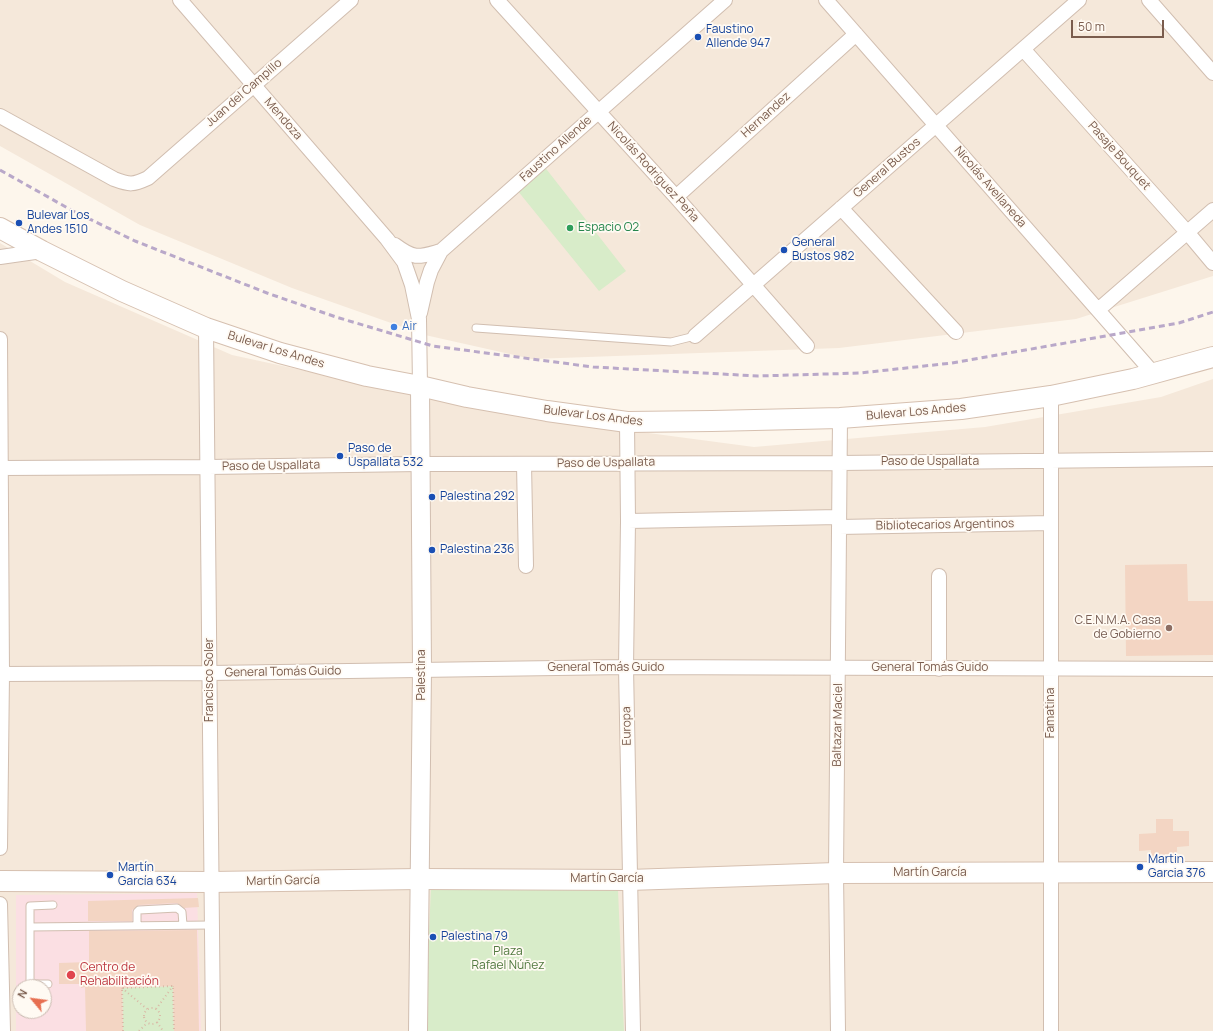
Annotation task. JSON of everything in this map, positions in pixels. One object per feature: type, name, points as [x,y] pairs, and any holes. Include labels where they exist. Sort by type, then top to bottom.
[{"type":"main road","name":"Bulevar Los Andes","points":[[0,228],[122,291],[206,328],[280,353],[324,366],[467,397],[539,410],[627,422],[840,418],[961,409],[1051,396],[1154,374],[1213,357]]},
{"type":"main road","name":"Martín García","points":[[0,881],[211,882],[419,879],[630,880],[836,873],[1213,872]]},
{"type":"street","name":"Mendoza","points":[[180,0],[387,239],[404,262],[412,285],[419,319]]},
{"type":"street","name":"Juan del Campillo","points":[[0,116],[114,179],[126,184],[136,184],[148,178],[351,0]]},
{"type":"street","name":"Nicolás Rodríguez Peña","points":[[497,0],[676,197],[807,346]]},
{"type":"street","name":"Faustino Allende","points":[[419,319],[427,282],[431,270],[441,251],[725,0]]},
{"type":"street","name":"Nicolás Avellaneda","points":[[826,0],[1154,374]]},
{"type":"street","name":"General Bustos","points":[[695,336],[1080,0]]},
{"type":"street","points":[[1149,0],[1213,73]]},
{"type":"street","name":"Hernandez","points":[[676,197],[856,34]]},
{"type":"street","name":"Pasaje Bouquet","points":[[1023,49],[1213,263]]},
{"type":"street","points":[[841,208],[956,332]]},
{"type":"street","points":[[1098,310],[1213,210]]},
{"type":"street","name":"Mendoza","points":[[387,239],[413,256],[421,256],[441,251]]},
{"type":"street","points":[[0,257],[42,251]]},
{"type":"street","name":"Palestina","points":[[418,1031],[422,670],[419,319]]},
{"type":"street","name":"Francisco Soler","points":[[206,328],[213,1031]]},
{"type":"street","points":[[0,339],[0,848]]},
{"type":"street","name":"Famatina","points":[[1051,396],[1051,1031]]},
{"type":"street","name":"Baltazar Maciel","points":[[838,1031],[836,873],[840,418]]},
{"type":"street","name":"Europa","points":[[627,422],[628,521],[626,667],[633,1031]]},
{"type":"street","name":"Paso de Uspallata","points":[[0,468],[627,462],[839,463],[1213,459]]},
{"type":"street","points":[[524,464],[526,566]]},
{"type":"street","name":"Bibliotecarios Argentinos","points":[[628,521],[1051,523]]},
{"type":"street","points":[[939,576],[939,669]]},
{"type":"street","name":"General Tomás Guido","points":[[1,674],[210,673],[626,667],[1213,669]]},
{"type":"street","points":[[0,904],[3,1031]]},
{"type":"lane","points":[[476,328],[672,342],[695,336]]},
{"type":"lane","points":[[30,979],[30,906],[52,905]]},
{"type":"lane","points":[[137,925],[137,912],[139,910],[177,908],[182,912],[183,925]]},
{"type":"lane","points":[[30,927],[211,924]]},
{"type":"path","points":[[122,988],[173,986]]},
{"type":"path","points":[[156,1009],[173,986]]},
{"type":"path","points":[[173,986],[174,1031]]},
{"type":"path","points":[[122,988],[147,1009],[156,1009]]},
{"type":"path","points":[[122,988],[123,1031]]},
{"type":"path","points":[[147,1009],[143,1016],[147,1023]]},
{"type":"path","points":[[147,1023],[152,1024],[157,1022],[160,1015],[156,1009]]},
{"type":"path","points":[[157,1022],[163,1031]]},
{"type":"path","points":[[139,1031],[147,1023]]},
{"type":"shaded area","points":[[0,0],[1213,0],[1213,276],[1076,319],[839,348],[532,359],[425,335],[292,288],[140,225],[0,146]]},
{"type":"shaded area","points":[[0,243],[65,282],[232,355],[505,414],[754,447],[985,427],[1161,397],[1213,379],[1213,1031],[0,1031]]},
{"type":"shaded area","points":[[197,893],[201,1031],[16,1031],[16,1019],[52,1019],[52,979],[16,979],[16,895]]},
{"type":"green space","name":"Espacio O2","points":[[540,161],[626,271],[599,291],[513,185]]},
{"type":"green space","name":"Plaza Rafael Núñez","points":[[431,886],[618,890],[624,1031],[427,1031],[427,981]]},
{"type":"green space","points":[[173,986],[174,1031],[123,1031],[122,988]]},
{"type":"building","name":"C.E.N.M.A. Casa de Gobierno","points":[[1187,564],[1188,601],[1213,601],[1213,655],[1126,656],[1125,565]]},
{"type":"building","points":[[1156,819],[1173,819],[1173,831],[1189,831],[1189,846],[1177,847],[1177,858],[1151,859],[1151,850],[1139,851],[1139,834],[1156,833]]},
{"type":"building","points":[[198,898],[199,907],[184,908],[177,903],[139,905],[132,910],[132,921],[88,921],[88,901]]},
{"type":"building","points":[[197,930],[199,1031],[174,1031],[173,986],[122,988],[123,1031],[86,1031],[85,987],[81,988],[81,984],[59,984],[59,963],[89,962],[89,931]]},
{"type":"railway","points":[[0,170],[73,211],[135,241],[267,293],[336,317],[433,346],[593,367],[758,376],[860,373],[952,363],[1179,323],[1213,312]]},
{"type":"place","name":"Faustino Allende 947","points":[[698,37]]},
{"type":"place","name":"Bulevar Los Andes 1510","points":[[19,223]]},
{"type":"place","name":"Espacio O2","points":[[570,228]]},
{"type":"place","name":"General Bustos 982","points":[[784,250]]},
{"type":"place","name":"Air","points":[[394,327]]},
{"type":"place","name":"Paso de Uspallata 532","points":[[340,456]]},
{"type":"place","name":"Palestina 292","points":[[432,497]]},
{"type":"place","name":"Palestina 236","points":[[432,550]]},
{"type":"place","name":"C.E.N.M.A. Casa de Gobierno","points":[[1169,628]]},
{"type":"place","name":"Martin Garcia 376","points":[[1140,867]]},
{"type":"place","name":"Martín García 634","points":[[110,875]]},
{"type":"place","name":"Palestina 79","points":[[433,937]]},
{"type":"place","name":"Centro de Rehabilitación","points":[[71,975]]}]
